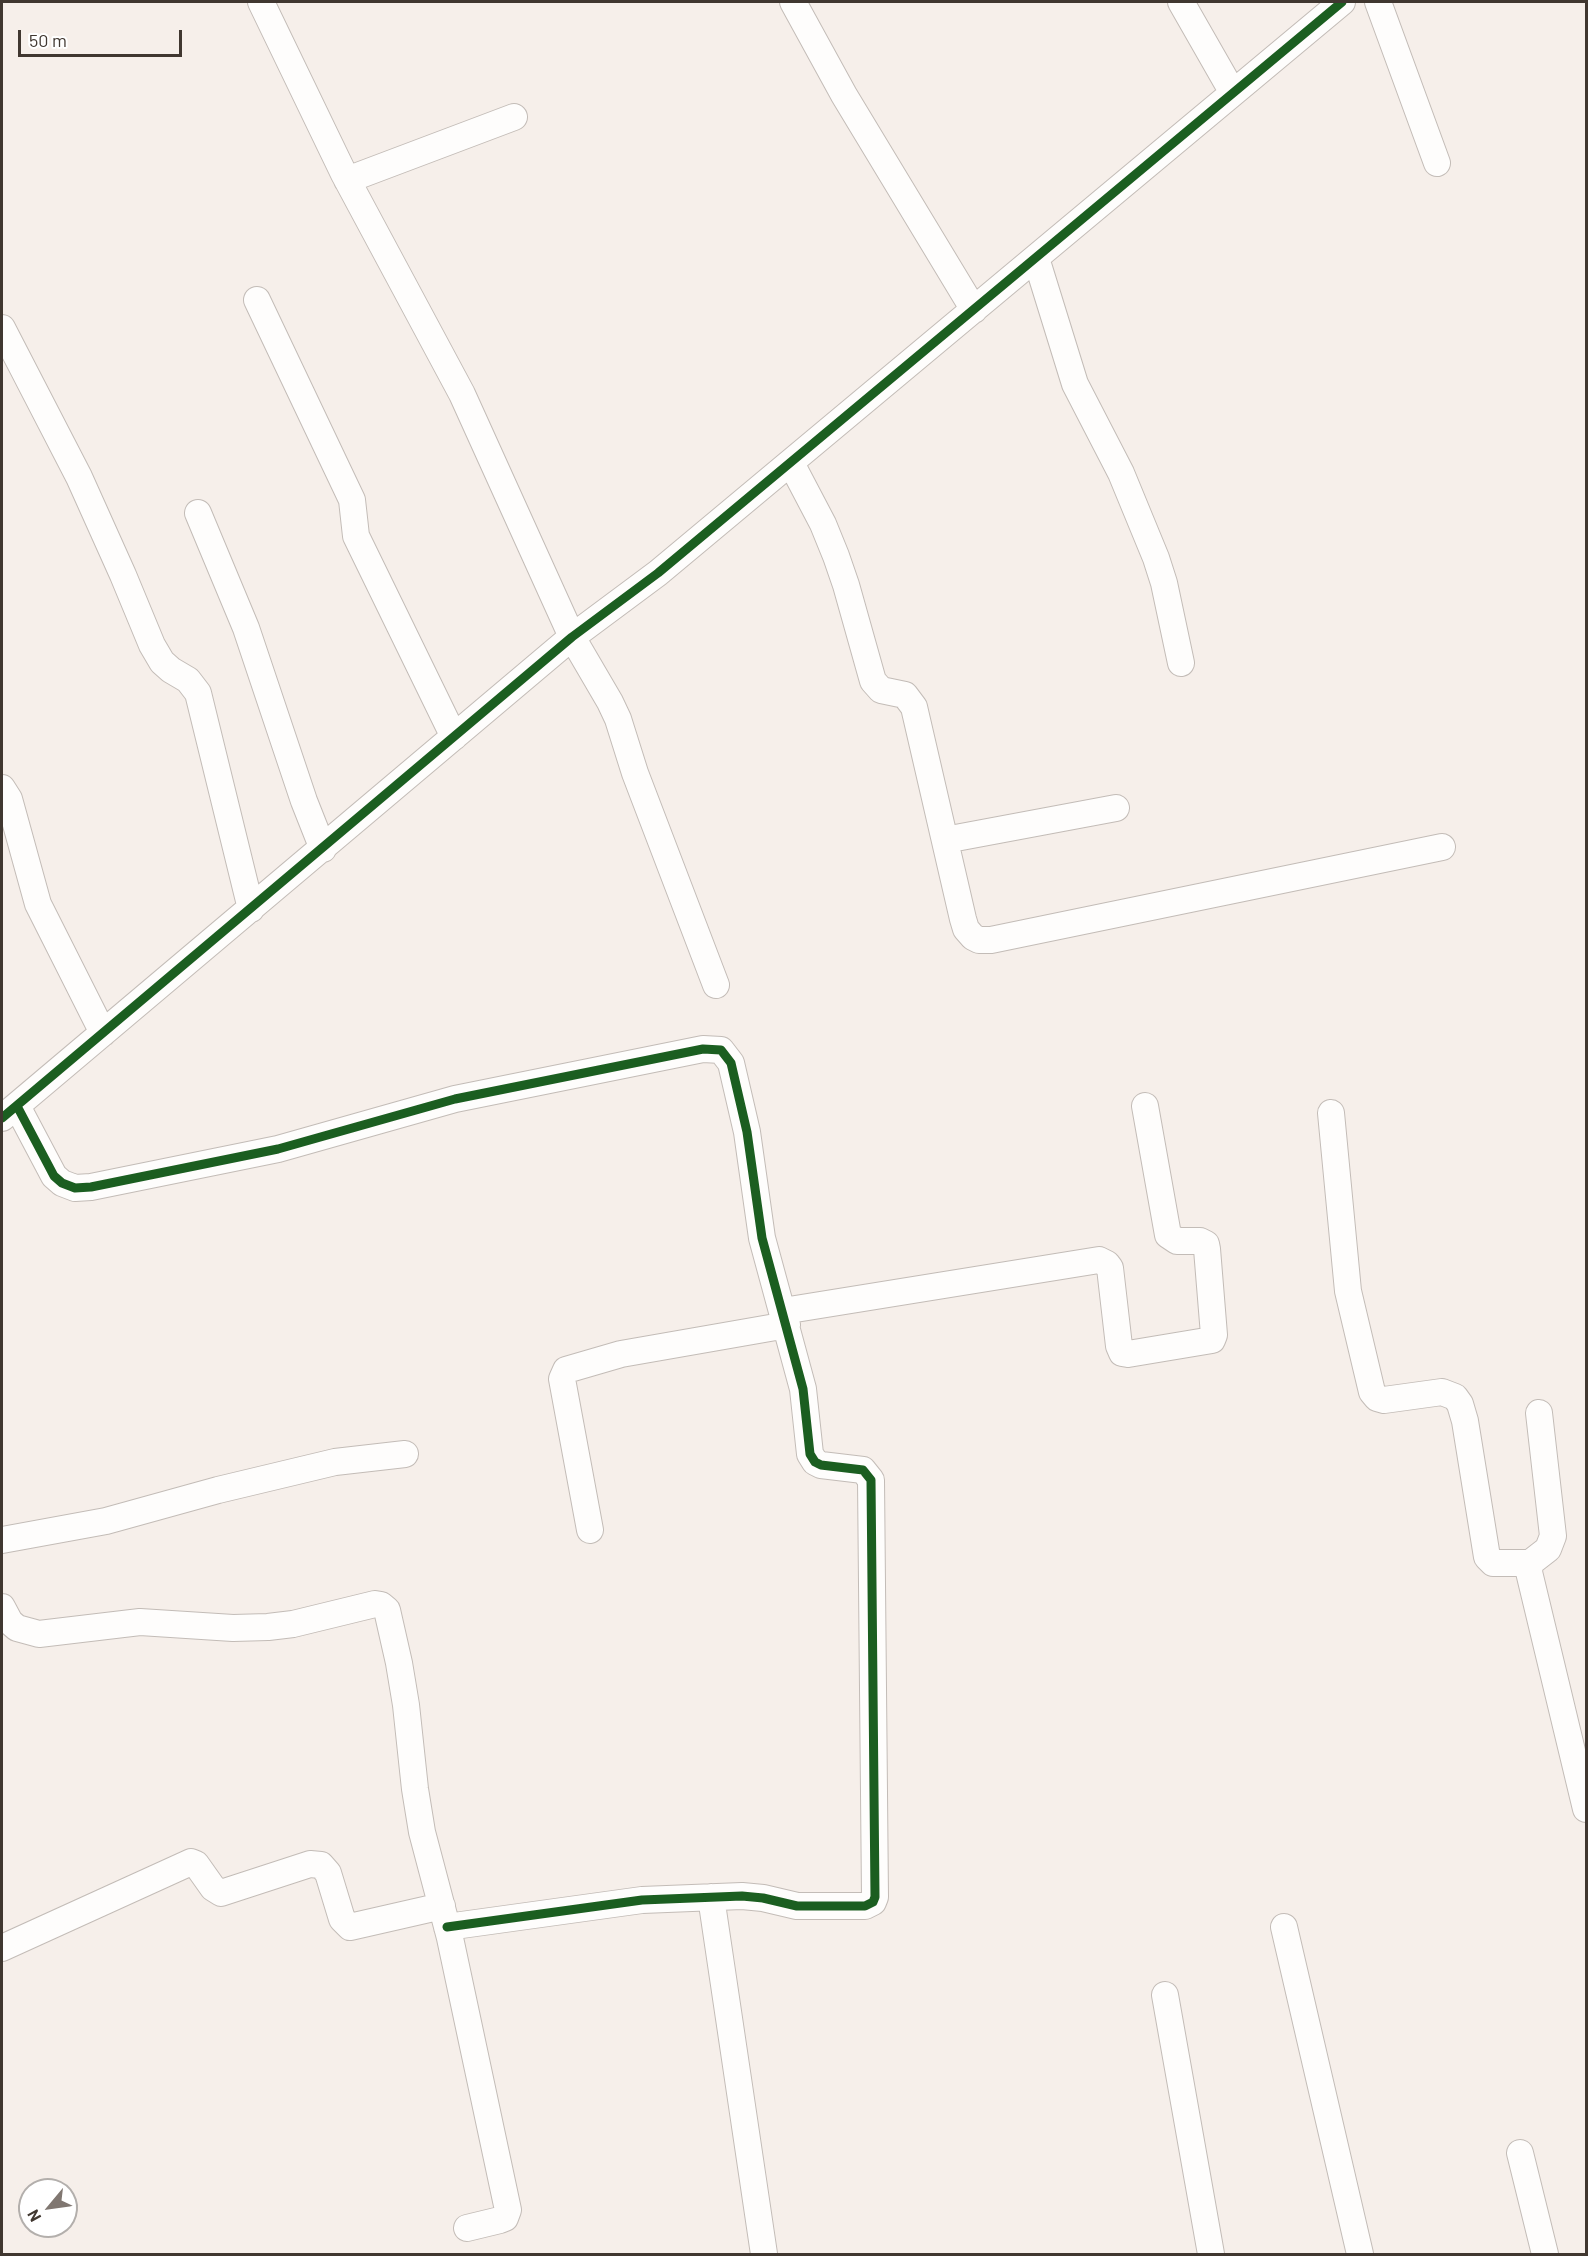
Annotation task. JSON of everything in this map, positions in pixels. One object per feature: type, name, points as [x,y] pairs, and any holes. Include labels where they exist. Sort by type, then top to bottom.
[{"type":"street","points":[[261,2],[347,180],[462,394],[572,637],[618,719],[634,772],[716,986]]},
{"type":"street","points":[[793,2],[844,95],[974,310]]},
{"type":"street","points":[[1181,2],[1233,93]]},
{"type":"street","points":[[2,1948],[191,1862],[196,1864],[213,1888],[221,1893],[310,1864],[321,1865],[328,1873],[342,1919],[350,1927],[445,1916],[642,1900],[752,1897],[797,1906],[865,1906],[873,1902],[876,1891],[871,1480],[863,1470],[821,1465],[812,1459],[803,1389],[762,1238],[747,1132],[731,1063],[721,1050],[703,1048],[455,1099],[278,1149],[91,1187],[75,1188],[62,1183],[54,1176],[9,1112],[572,637],[658,573],[1342,2]]},
{"type":"street","points":[[1378,2],[1437,163]]},
{"type":"street","points":[[347,180],[514,117]]},
{"type":"street","points":[[1036,258],[1075,384],[1120,472],[1156,558],[1164,583],[1181,663]]},
{"type":"street","points":[[257,300],[352,501],[356,536],[454,737]]},
{"type":"street","points":[[2,328],[79,477],[152,645],[162,662],[188,680],[198,693],[251,909]]},
{"type":"street","points":[[791,463],[823,524],[836,556],[873,681],[880,690],[904,694],[914,706],[966,929],[973,937],[979,940],[991,940],[1442,847]]},
{"type":"street","points":[[198,513],[246,628],[304,801],[323,849]]},
{"type":"street","points":[[2,788],[9,799],[38,904],[103,1033]]},
{"type":"street","points":[[945,840],[1116,808]]},
{"type":"street","points":[[590,1530],[562,1378],[566,1370],[621,1354],[785,1318],[1099,1260],[1110,1268],[1119,1346],[1122,1353],[1209,1342],[1214,1338],[1206,1244],[1200,1240],[1177,1241],[1168,1235],[1145,1106]]},
{"type":"street","points":[[1331,1113],[1348,1291],[1372,1392],[1377,1398],[1384,1400],[1442,1392],[1455,1397],[1460,1404],[1465,1421],[1487,1557],[1493,1563],[1530,1563],[1548,1549],[1553,1536],[1539,1413]]},
{"type":"street","points":[[2,1540],[106,1521],[218,1490],[335,1462],[405,1454]]},
{"type":"street","points":[[1530,1563],[1528,1572],[1587,1809]]},
{"type":"street","points":[[2,1607],[10,1622],[17,1628],[39,1635],[140,1622],[233,1628],[268,1627],[293,1624],[375,1604],[381,1605],[390,1617],[399,1663],[422,1832],[445,1916],[508,2210],[505,2218],[467,2228]]},
{"type":"street","points":[[711,1897],[764,2254]]},
{"type":"street","points":[[1284,1928],[1360,2254]]},
{"type":"street","points":[[1165,1995],[1211,2254]]},
{"type":"street","points":[[1520,2153],[1545,2254]]},
{"type":"cycle path","points":[[2,1118],[572,637],[658,573],[1342,2]]},
{"type":"cycle path","points":[[17,1106],[54,1176],[62,1183],[75,1188],[91,1187],[278,1149],[455,1099],[703,1049],[721,1050],[731,1063],[747,1132],[762,1238],[803,1389],[810,1454],[815,1462],[821,1465],[863,1470],[871,1480],[875,1897],[873,1902],[865,1906],[797,1906],[742,1896],[642,1900],[447,1927]]}]
